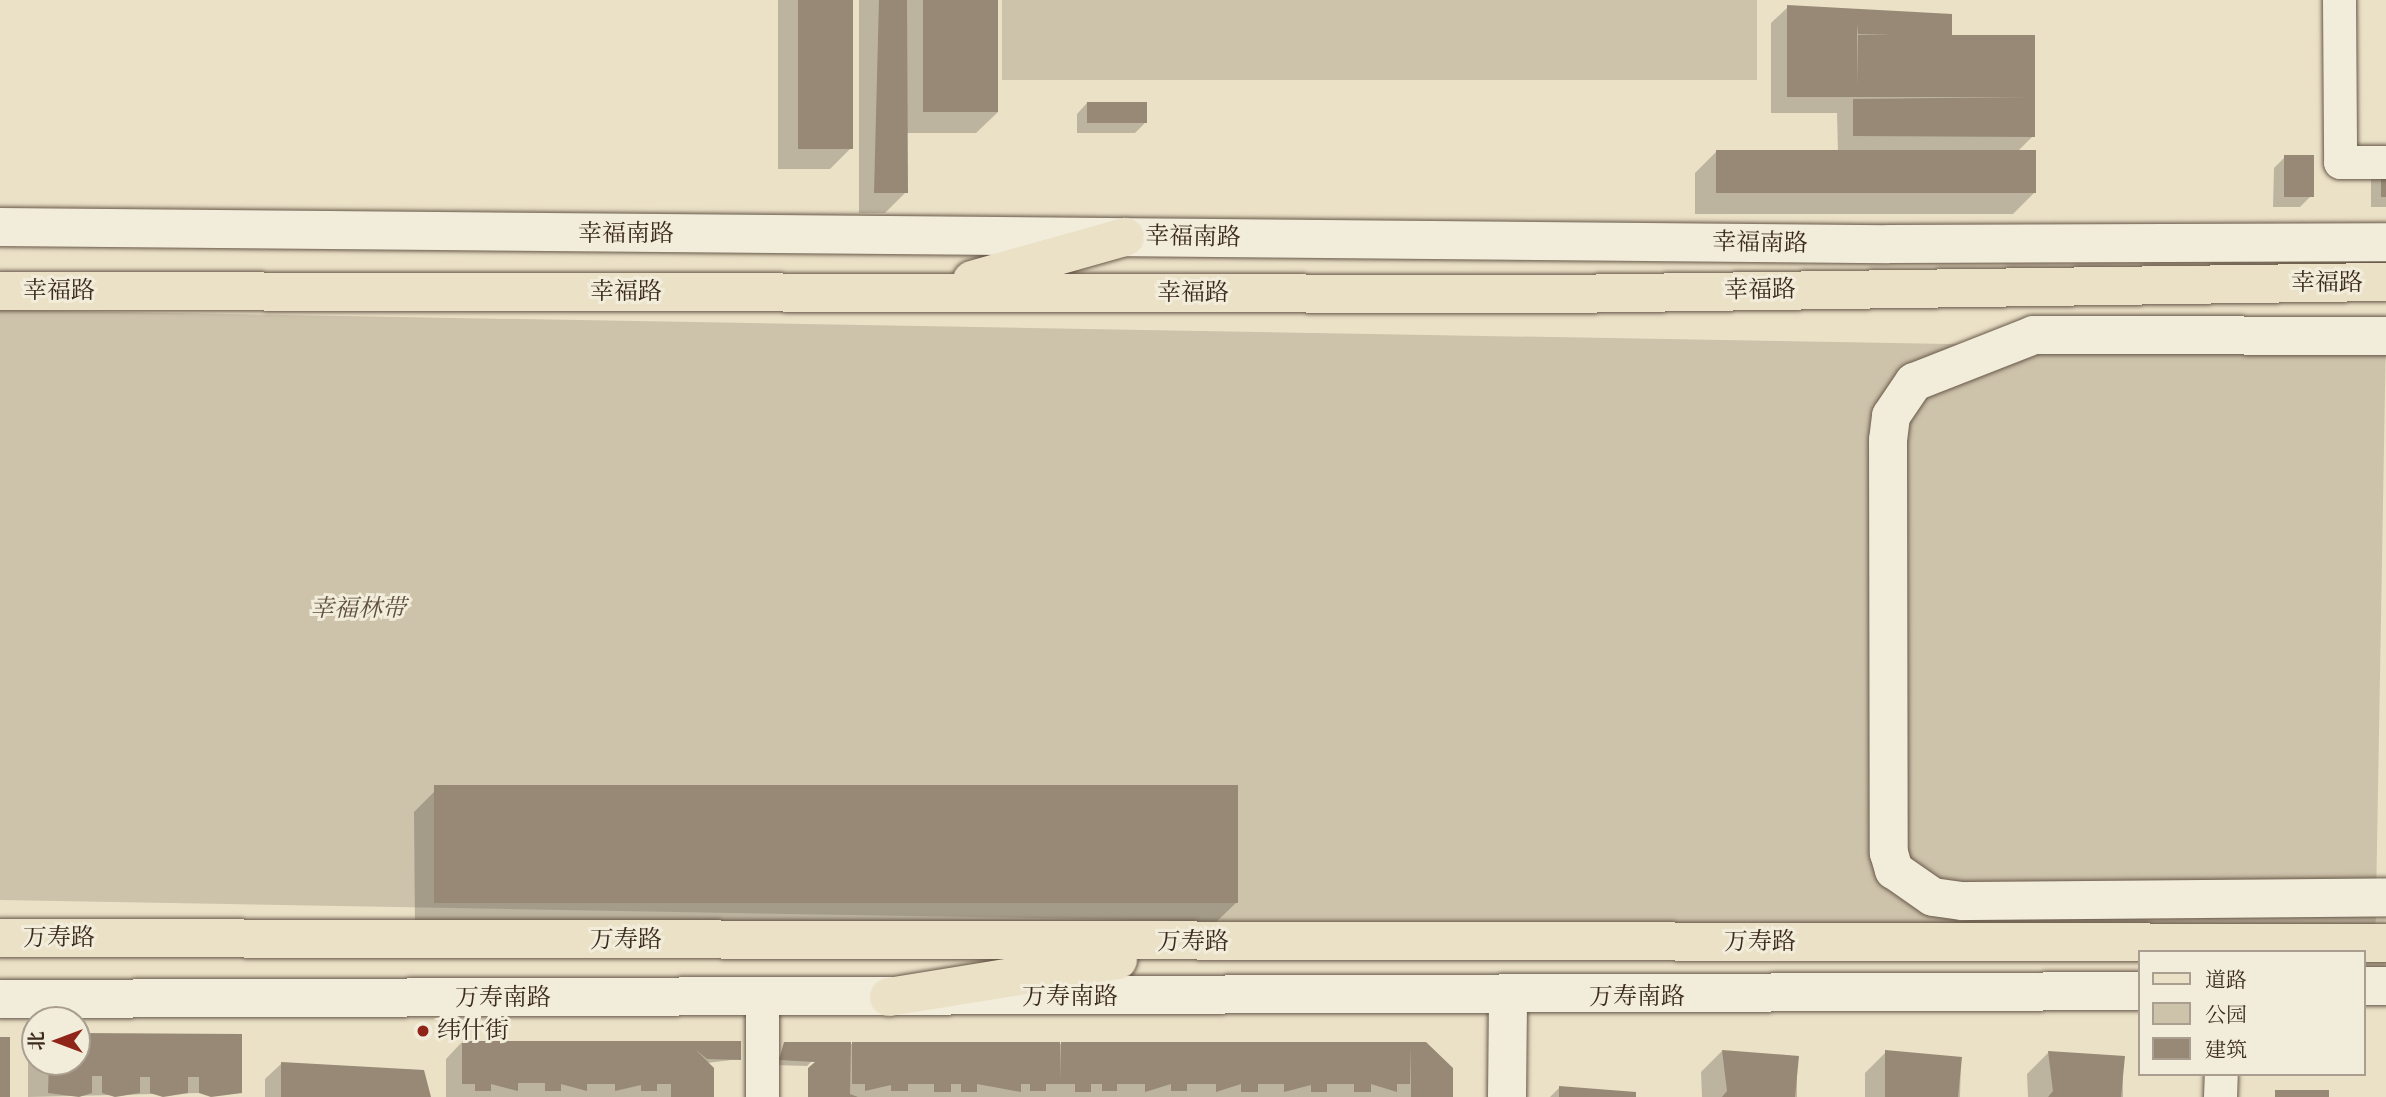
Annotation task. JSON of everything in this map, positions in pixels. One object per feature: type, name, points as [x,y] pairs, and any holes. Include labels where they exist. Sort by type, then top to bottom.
[{"type":"main road","name":"幸福南路","points":[[0,227],[1125,237],[2386,242]]},
{"type":"main road","points":[[926,293],[1125,237]]},
{"type":"main road","name":"幸福路","points":[[0,291],[1563,294],[1963,285],[2386,282]]},
{"type":"main road","points":[[2386,336],[2034,335],[1914,382],[1891,416],[1888,440],[1894,870],[1933,897],[1962,901],[2386,897]]},
{"type":"main road","name":"万寿路","points":[[0,938],[2386,943]]},
{"type":"main road","points":[[889,997],[1232,942]]},
{"type":"main road","points":[[2365,986],[2386,986]]},
{"type":"main road","name":"万寿南路","points":[[0,999],[1508,997],[2138,991]]},
{"type":"main road","points":[[1507,1097],[1508,997]]},
{"type":"street","points":[[2339,0],[2340,162],[2386,162]]},
{"type":"street","points":[[762,998],[762,1097]]},
{"type":"street","points":[[2220,1097],[2221,1076]]},
{"type":"green space","points":[[1002,0],[1757,0],[1757,80],[1002,80]]},
{"type":"green space","name":"幸福林带","points":[[0,310],[2386,352],[2375,942],[0,900]]},
{"type":"building","points":[[798,0],[853,0],[853,149],[798,149]]},
{"type":"building","points":[[879,0],[907,0],[908,193],[874,193]]},
{"type":"building","points":[[923,0],[998,0],[998,112],[923,112]]},
{"type":"building","points":[[1787,5],[1952,14],[1952,35],[2035,35],[2035,137],[1853,136],[1853,99],[2031,97],[1787,97]],"holes":[[[1857,24],[1858,34],[1893,34],[1858,35],[1857,87]]]},
{"type":"building","points":[[1087,102],[1147,102],[1147,123],[1087,123]]},
{"type":"building","points":[[1716,150],[2036,150],[2036,193],[1716,193]]},
{"type":"building","points":[[2284,155],[2314,155],[2314,197],[2284,197]]},
{"type":"building","points":[[2381,155],[2386,155],[2386,197],[2381,197]]},
{"type":"building","points":[[434,785],[1238,785],[1238,903],[434,903]]},
{"type":"building","points":[[91,1033],[242,1034],[242,1093],[211,1097],[199,1093],[199,1077],[188,1077],[188,1093],[163,1097],[150,1093],[150,1077],[140,1077],[140,1093],[115,1097],[102,1093],[102,1076],[92,1076],[92,1093],[79,1097],[48,1093],[49,1076],[91,1076]]},
{"type":"building","points":[[0,1037],[10,1037],[10,1097],[0,1097]]},
{"type":"building","points":[[462,1041],[741,1041],[741,1060],[707,1059],[696,1050],[714,1068],[714,1097],[671,1097],[671,1084],[657,1084],[657,1091],[641,1091],[641,1085],[615,1091],[615,1084],[587,1084],[587,1091],[561,1084],[561,1091],[545,1091],[545,1083],[518,1083],[518,1091],[491,1084],[491,1091],[475,1091],[475,1084],[462,1084]]},
{"type":"building","points":[[784,1042],[851,1042],[850,1094],[858,1097],[808,1097],[808,1068],[815,1062],[779,1060]]},
{"type":"building","points":[[852,1042],[1060,1042],[1061,1081],[1061,1042],[1426,1042],[1453,1068],[1453,1097],[1411,1097],[1411,1045],[1410,1084],[1397,1084],[1397,1092],[1371,1084],[1371,1092],[1354,1092],[1354,1084],[1327,1084],[1327,1092],[1311,1092],[1311,1085],[1284,1092],[1284,1084],[1258,1084],[1258,1092],[1241,1092],[1241,1084],[1216,1092],[1216,1084],[1187,1084],[1187,1091],[1171,1091],[1171,1084],[1145,1092],[1145,1084],[1117,1084],[1117,1091],[1102,1091],[1102,1084],[1091,1084],[1091,1092],[1075,1092],[1075,1084],[1046,1084],[1046,1091],[1030,1091],[1030,1084],[1021,1084],[1021,1092],[977,1084],[977,1092],[961,1092],[961,1084],[951,1084],[951,1092],[934,1092],[934,1084],[908,1084],[908,1091],[891,1091],[891,1085],[865,1091],[865,1084],[852,1084]]},
{"type":"building","points":[[1722,1050],[1799,1056],[1795,1097],[1722,1097],[1727,1091]]},
{"type":"building","points":[[1885,1050],[1962,1057],[1958,1097],[1885,1097]]},
{"type":"building","points":[[2048,1051],[2125,1056],[2121,1097],[2048,1097],[2053,1091]]},
{"type":"building","points":[[281,1062],[424,1070],[431,1097],[281,1097]]},
{"type":"building","points":[[1559,1086],[1636,1092],[1636,1097],[1559,1097]]},
{"type":"building","points":[[2275,1090],[2329,1090],[2329,1097],[2275,1097]]},
{"type":"place","name":"纬什街","points":[[423,1031]]}]
